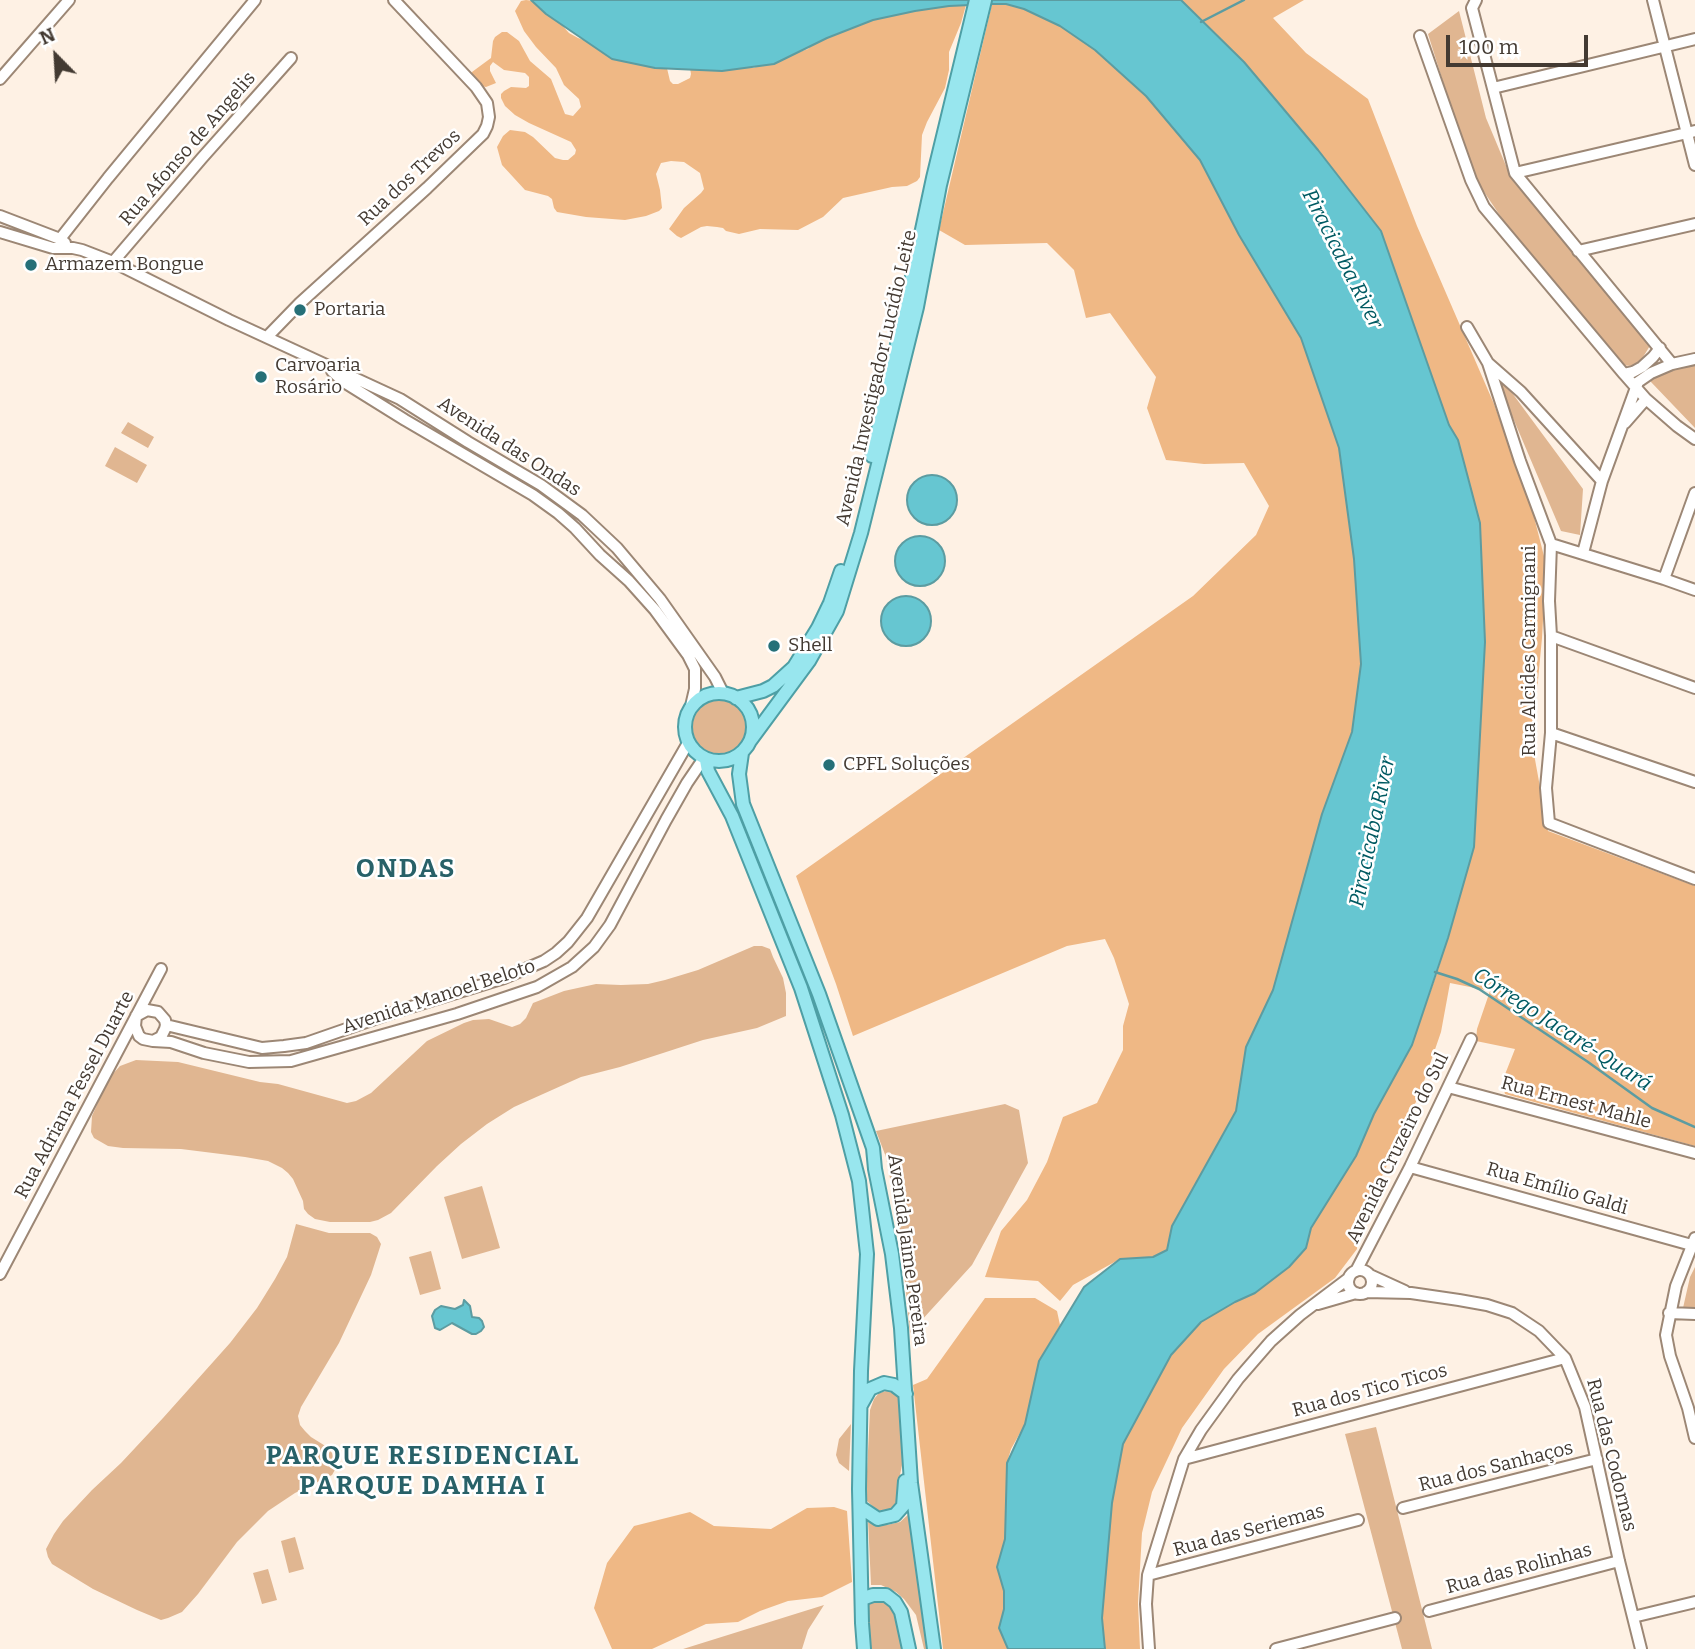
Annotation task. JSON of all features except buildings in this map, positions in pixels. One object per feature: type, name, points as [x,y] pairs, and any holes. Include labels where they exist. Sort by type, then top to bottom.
[{"type":"main road","name":"Avenida Investigador Lucídio Leite","points":[[750,741],[810,661],[837,611],[862,533],[917,307],[977,18],[976,0]]},
{"type":"main road","name":"Avenida Investigador Lucídio Leite","points":[[736,698],[773,686],[794,667],[818,628],[838,581],[856,524],[933,178],[977,18],[985,0]]},
{"type":"main road","points":[[723,693],[736,698],[750,712],[753,722],[750,741],[742,753],[725,761],[705,759],[698,755],[688,743],[684,731],[685,718],[691,706],[705,695],[723,693]]},
{"type":"main road","name":"Avenida Jaime Pereira","points":[[742,753],[739,774],[743,804],[819,994],[873,1148],[892,1254],[901,1328],[908,1452],[934,1649]]},
{"type":"main road","name":"Avenida Jaime Pereira","points":[[705,759],[708,771],[732,816],[801,988],[842,1115],[859,1181],[867,1254],[860,1407],[864,1649]]},
{"type":"main road","points":[[860,1407],[870,1389],[884,1383],[894,1385],[906,1394]]},
{"type":"main road","points":[[860,1507],[877,1519],[895,1515],[903,1506],[908,1452]]},
{"type":"main road","points":[[862,1599],[873,1594],[886,1595],[895,1602],[901,1612],[909,1649]]},
{"type":"street","points":[[0,79],[69,0]]},
{"type":"street","points":[[60,239],[255,0]]},
{"type":"street","name":"Rua dos Trevos","points":[[267,337],[300,303],[427,188],[487,126],[487,103],[476,87],[394,0]]},
{"type":"street","points":[[1653,0],[1691,132],[1695,165]]},
{"type":"street","points":[[1474,4],[1515,173],[1672,364]]},
{"type":"street","points":[[1420,36],[1471,180],[1484,207],[1623,374],[1676,426],[1695,439]]},
{"type":"street","points":[[1493,88],[1695,39]]},
{"type":"street","name":"Rua Afonso de Angelis","points":[[113,262],[291,58]]},
{"type":"street","points":[[1515,173],[1691,132]]},
{"type":"street","name":"Avenida das Ondas","points":[[0,216],[60,239],[73,248],[113,262],[400,399],[534,480],[582,515],[625,557],[660,599],[715,677],[723,693]]},
{"type":"street","points":[[3,233],[12,221]]},
{"type":"street","points":[[1577,251],[1695,224]]},
{"type":"street","points":[[23,238],[28,227]]},
{"type":"street","name":"Avenida das Ondas","points":[[3,233],[53,248],[73,248]]},
{"type":"street","name":"Rua Alcides Carmignani","points":[[1467,327],[1488,363],[1551,544],[1551,733],[1546,788],[1549,823],[1695,879]]},
{"type":"street","points":[[1623,374],[1642,367],[1660,348]]},
{"type":"street","points":[[1583,553],[1602,481],[1636,387],[1651,373],[1672,364],[1695,359]]},
{"type":"street","points":[[1488,363],[1521,393],[1602,481]]},
{"type":"street","name":"Avenida das Ondas","points":[[326,364],[344,382],[533,495],[567,521],[655,610],[688,655],[695,669],[695,689],[691,706]]},
{"type":"street","points":[[344,382],[356,383],[390,400],[400,399]]},
{"type":"street","points":[[1620,427],[1646,398]]},
{"type":"street","points":[[405,420],[415,415],[456,434]]},
{"type":"street","points":[[1664,579],[1695,493]]},
{"type":"street","points":[[567,521],[578,520],[625,557]]},
{"type":"street","points":[[1551,544],[1695,590]]},
{"type":"street","points":[[1551,636],[1695,688]]},
{"type":"street","points":[[1551,733],[1694,779]]},
{"type":"street","name":"Avenida Manoel Beloto","points":[[166,1025],[262,1048],[306,1043],[504,978],[544,961],[568,942],[587,918],[688,743]]},
{"type":"street","name":"Avenida Manoel Beloto","points":[[153,1041],[171,1042],[204,1053],[249,1062],[291,1061],[457,1014],[537,987],[572,967],[594,947],[610,925],[687,783],[705,759]]},
{"type":"street","name":"Rua Adriana Fessel Duarte","points":[[0,1273],[161,969]]},
{"type":"street","points":[[153,1010],[162,1016],[166,1025],[164,1034],[153,1041],[143,1039],[135,1026],[136,1016],[153,1010]]},
{"type":"street","name":"Avenida Cruzeiro do Sul","points":[[1149,1649],[1146,1604],[1149,1575],[1184,1459],[1201,1430],[1271,1341],[1353,1274],[1410,1167],[1471,1040]]},
{"type":"street","name":"Rua Ernest Mahle","points":[[1448,1087],[1695,1153]]},
{"type":"street","name":"Rua Emílio Galdi","points":[[1410,1167],[1694,1243]]},
{"type":"street","points":[[1694,1243],[1676,1286],[1666,1335],[1670,1356],[1691,1408],[1695,1438]]},
{"type":"street","points":[[1366,1272],[1370,1275],[1371,1285],[1361,1293],[1349,1287],[1353,1274],[1366,1272]]},
{"type":"street","name":"Rua das Codornas","points":[[1370,1275],[1411,1293]]},
{"type":"street","name":"Avenida Cruzeiro do Sul","points":[[1312,1306],[1361,1293]]},
{"type":"street","name":"Rua das Codornas","points":[[1361,1293],[1411,1293],[1469,1301],[1512,1313],[1539,1331],[1565,1358],[1585,1407],[1619,1561],[1642,1649]]},
{"type":"street","points":[[1669,1313],[1695,1314]]},
{"type":"street","name":"Rua dos Tico Ticos","points":[[1184,1459],[1565,1358]]},
{"type":"street","name":"Rua dos Sanhaços","points":[[1403,1508],[1597,1459]]},
{"type":"street","name":"Rua das Seriemas","points":[[1149,1575],[1359,1520]]},
{"type":"street","name":"Rua das Rolinhas","points":[[1429,1611],[1619,1561]]},
{"type":"street","points":[[1633,1617],[1695,1602]]},
{"type":"street","points":[[1276,1649],[1395,1618]]},
{"type":"shaded area","points":[[1181,0],[1304,0],[1273,18],[1306,53],[1368,99],[1417,226],[1494,404],[1532,509],[1546,564],[1532,743],[1548,831],[1695,886],[1695,1146],[1505,1094],[1502,1082],[1515,1049],[1476,1041],[1477,1029],[1490,991],[1450,983],[1441,1032],[1420,1093],[1377,1187],[1355,1218],[1357,1249],[1335,1278],[1258,1334],[1224,1369],[1182,1428],[1152,1492],[1142,1533],[1138,1603],[1140,1649],[1105,1649],[1102,1618],[1112,1503],[1123,1444],[1171,1355],[1201,1322],[1255,1293],[1289,1267],[1306,1248],[1310,1228],[1356,1156],[1374,1114],[1412,1045],[1438,970],[1474,847],[1478,745],[1458,440],[1449,425],[1381,231],[1244,62]]},
{"type":"shaded area","points":[[521,1],[534,1],[578,38],[666,64],[673,84],[690,78],[690,68],[753,68],[808,49],[813,43],[880,10],[966,5],[949,52],[945,88],[922,135],[920,177],[917,181],[907,186],[843,198],[823,217],[798,230],[760,229],[739,234],[707,226],[681,238],[669,229],[684,208],[704,189],[700,173],[684,162],[661,163],[656,174],[662,208],[659,211],[625,220],[557,212],[552,199],[525,190],[502,165],[497,147],[510,130],[525,132],[555,158],[568,160],[576,150],[571,142],[529,123],[505,106],[501,98],[504,91],[511,87],[529,86],[529,77],[525,73],[504,70],[493,62],[490,71],[496,83],[481,86],[472,77],[472,72],[491,58],[495,37],[507,32],[519,41],[530,61],[551,79],[565,114],[573,116],[581,107],[579,99],[564,85],[556,68],[524,31],[515,11]]},
{"type":"shaded area","points":[[992,4],[1006,4],[1024,9],[1060,26],[1095,50],[1146,96],[1200,160],[1239,235],[1301,338],[1339,448],[1354,559],[1361,664],[1352,732],[1322,814],[1272,994],[1246,1047],[1236,1111],[1172,1226],[1168,1250],[1153,1257],[1120,1259],[1073,1285],[1060,1301],[1038,1281],[985,1277],[1001,1231],[1027,1200],[1047,1162],[1063,1117],[1097,1103],[1123,1050],[1123,1026],[1129,1004],[1105,939],[1067,946],[853,1036],[796,876],[1193,596],[1256,535],[1269,506],[1244,463],[1204,464],[1166,460],[1147,408],[1156,377],[1110,313],[1086,318],[1074,270],[1047,243],[965,245],[939,230]]},
{"type":"shaded area","points":[[1459,11],[1486,118],[1512,180],[1651,344],[1640,362],[1631,366],[1620,365],[1505,223],[1474,177],[1428,34]]},
{"type":"shaded area","points":[[1695,362],[1695,428],[1651,379],[1673,367]]},
{"type":"shaded area","points":[[1504,382],[1583,489],[1580,535],[1561,531],[1499,385]]},
{"type":"shaded area","points":[[128,422],[154,437],[148,448],[121,433]]},
{"type":"shaded area","points":[[115,447],[147,465],[137,483],[105,466]]},
{"type":"shaded area","points":[[718,698],[734,703],[742,711],[747,727],[742,743],[734,751],[718,756],[702,751],[694,743],[689,727],[694,711],[702,703]]},
{"type":"shaded area","points":[[754,946],[770,949],[783,978],[786,1016],[757,1028],[703,1040],[581,1077],[514,1107],[461,1144],[391,1213],[378,1220],[330,1222],[315,1219],[304,1209],[293,1179],[282,1168],[268,1161],[181,1149],[108,1146],[94,1138],[91,1132],[92,1116],[109,1078],[120,1066],[136,1060],[178,1062],[278,1084],[347,1103],[371,1093],[427,1041],[464,1023],[489,1019],[512,1027],[526,1018],[533,1003],[564,991],[596,984],[648,984],[665,980],[698,970]]},
{"type":"shaded area","points":[[1005,1104],[1019,1110],[1028,1163],[972,1265],[910,1333],[900,1231],[886,1157],[876,1131]]},
{"type":"shaded area","points":[[482,1186],[500,1248],[462,1259],[444,1197]]},
{"type":"shaded area","points":[[296,1224],[329,1233],[370,1233],[377,1237],[381,1244],[371,1275],[339,1343],[298,1416],[305,1431],[332,1453],[336,1468],[332,1475],[295,1493],[268,1511],[237,1542],[182,1612],[168,1618],[161,1620],[137,1610],[93,1589],[52,1564],[46,1549],[63,1521],[163,1418],[230,1343],[257,1308],[287,1257]]},
{"type":"shaded area","points":[[431,1251],[441,1289],[420,1295],[409,1257]]},
{"type":"shaded area","points":[[1695,1267],[1695,1308],[1683,1308],[1690,1277]]},
{"type":"shaded area","points":[[985,1298],[1035,1298],[1057,1311],[1060,1325],[1039,1361],[1025,1424],[1011,1449],[1007,1463],[1005,1539],[997,1567],[1005,1590],[999,1628],[1008,1649],[943,1649],[913,1385],[927,1379]]},
{"type":"shaded area","points":[[886,1391],[899,1396],[904,1455],[899,1498],[895,1507],[878,1511],[867,1501],[866,1492],[870,1410],[879,1393]]},
{"type":"shaded area","points":[[851,1424],[849,1471],[839,1463],[836,1455],[839,1439]]},
{"type":"shaded area","points":[[1376,1427],[1432,1649],[1402,1649],[1345,1434]]},
{"type":"shaded area","points":[[834,1507],[847,1511],[852,1582],[822,1597],[788,1601],[738,1622],[706,1624],[652,1649],[612,1649],[594,1608],[607,1563],[634,1526],[690,1512],[714,1526],[771,1529],[807,1508]]},
{"type":"shaded area","points":[[910,1513],[928,1649],[924,1649],[916,1615],[904,1599],[881,1585],[871,1585],[868,1520],[874,1524],[887,1525],[900,1522]]},
{"type":"shaded area","points":[[295,1537],[304,1569],[289,1573],[281,1541]]},
{"type":"shaded area","points":[[268,1569],[277,1600],[262,1604],[253,1573]]},
{"type":"shaded area","points":[[871,1599],[885,1601],[891,1605],[903,1649],[871,1649],[866,1610]]},
{"type":"shaded area","points":[[824,1605],[808,1630],[802,1649],[683,1649]]},
{"type":"water","name":"Piracicaba River","points":[[531,0],[1181,0],[1244,62],[1381,231],[1449,425],[1458,440],[1480,523],[1485,642],[1474,847],[1448,938],[1412,1045],[1374,1114],[1356,1156],[1311,1228],[1306,1248],[1289,1267],[1255,1293],[1201,1322],[1171,1355],[1123,1444],[1112,1503],[1102,1618],[1105,1649],[1008,1649],[999,1628],[1004,1609],[1004,1591],[997,1567],[1005,1539],[1007,1463],[1025,1424],[1039,1361],[1084,1287],[1120,1259],[1153,1257],[1167,1250],[1172,1226],[1236,1111],[1246,1047],[1273,990],[1322,814],[1352,732],[1361,664],[1354,559],[1339,448],[1301,338],[1239,235],[1200,160],[1146,96],[1095,50],[1060,26],[1024,9],[1006,4],[992,4],[915,11],[873,20],[827,38],[774,64],[722,71],[655,68],[612,59],[546,14]]},
{"type":"water","points":[[932,475],[950,482],[957,500],[950,518],[932,525],[914,518],[907,500],[914,482]]},
{"type":"water","points":[[920,536],[938,543],[945,561],[938,579],[920,586],[902,579],[895,561],[902,543]]},
{"type":"water","points":[[906,596],[924,603],[931,621],[924,639],[906,646],[888,639],[881,621],[888,603]]},
{"type":"water","points":[[464,1300],[470,1306],[472,1317],[482,1321],[484,1327],[481,1331],[472,1334],[452,1323],[440,1330],[435,1328],[432,1316],[435,1310],[441,1306],[455,1309],[463,1305]]},
{"type":"waterway","points":[[1201,22],[1244,0]]},
{"type":"waterway","name":"Córrego Jacaré-Quará","points":[[1435,972],[1479,989],[1652,1108],[1695,1127]]},
{"type":"place","name":"Armazem Bongue","points":[[31,265]]},
{"type":"place","name":"Portaria","points":[[300,310]]},
{"type":"place","name":"Carvoaria Rosário","points":[[261,377]]},
{"type":"place","name":"Shell","points":[[774,646]]},
{"type":"place","name":"CPFL Soluções","points":[[829,765]]},
{"type":"district","name":"ONDAS","points":[[406,870]]},
{"type":"district","name":"PARQUE RESIDENCIAL PARQUE DAMHA I","points":[[423,1472]]}]
